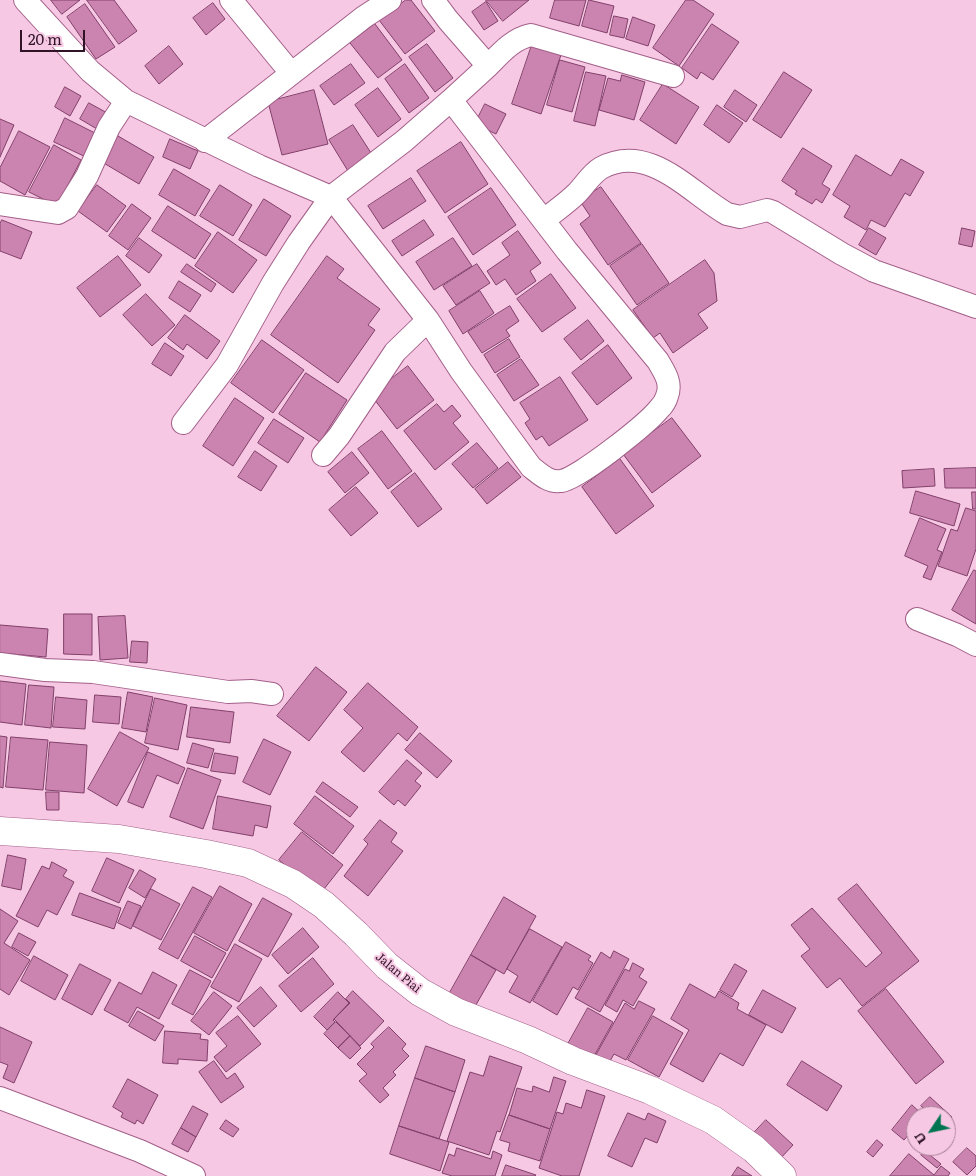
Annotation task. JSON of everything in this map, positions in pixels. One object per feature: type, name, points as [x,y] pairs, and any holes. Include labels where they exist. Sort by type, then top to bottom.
[{"type":"street","points":[[25,0],[90,71],[126,101],[206,141],[331,197],[428,320],[487,408],[531,467],[544,478],[561,481],[574,476],[622,442],[659,410],[667,398],[670,386],[666,374],[658,361],[567,251],[450,100]]},
{"type":"street","points":[[231,0],[291,73]]},
{"type":"street","points":[[206,141],[364,17],[390,0]]},
{"type":"street","points":[[433,0],[482,59],[487,68]]},
{"type":"street","points":[[183,423],[227,365],[273,283],[331,197],[404,141],[487,68],[513,42],[531,35],[673,76]]},
{"type":"street","points":[[0,204],[58,213],[67,208],[88,176],[109,128],[126,101]]},
{"type":"street","points":[[544,220],[578,192],[593,174],[601,168],[617,162],[641,161],[658,167],[728,214],[740,217],[767,210],[774,212],[842,254],[874,271],[976,307]]},
{"type":"street","points":[[323,455],[339,436],[395,352],[428,320]]},
{"type":"street","points":[[917,619],[976,645]]},
{"type":"street","points":[[0,664],[45,670],[93,672],[228,692],[251,691],[272,694]]},
{"type":"street","name":"Jalan Piai","points":[[0,831],[119,839],[248,863],[293,884],[324,905],[387,966],[420,992],[456,1012],[528,1040],[573,1062],[650,1090],[713,1120],[754,1149],[782,1176]]},
{"type":"street","points":[[0,1098],[140,1151],[194,1176]]},
{"type":"building","points":[[51,0],[80,0],[62,14]]},
{"type":"building","points":[[87,0],[114,0],[137,31],[119,44]]},
{"type":"building","points":[[406,0],[411,0],[435,31],[405,54],[379,20]]},
{"type":"building","points":[[486,0],[529,0],[503,21]]},
{"type":"building","points":[[555,0],[586,0],[579,26],[550,18]]},
{"type":"building","points":[[589,0],[614,6],[607,33],[582,26]]},
{"type":"building","points":[[686,0],[693,0],[714,14],[679,66],[653,48]]},
{"type":"building","points":[[486,2],[498,21],[484,30],[472,12]]},
{"type":"building","points":[[213,3],[225,19],[206,35],[193,18]]},
{"type":"building","points":[[85,4],[115,47],[96,59],[67,17]]},
{"type":"building","points":[[614,16],[628,19],[624,38],[610,35]]},
{"type":"building","points":[[633,17],[655,25],[648,46],[626,39]]},
{"type":"building","points":[[375,24],[402,60],[378,78],[350,43]]},
{"type":"building","points":[[712,24],[739,42],[713,80],[701,72],[697,79],[682,68]]},
{"type":"building","points":[[534,39],[563,49],[541,114],[512,104]]},
{"type":"building","points":[[427,44],[453,78],[435,92],[409,57]]},
{"type":"building","points":[[169,46],[183,64],[159,84],[145,66]]},
{"type":"building","points":[[560,60],[585,67],[572,112],[547,105]]},
{"type":"building","points":[[351,64],[365,83],[334,105],[320,86]]},
{"type":"building","points":[[405,64],[429,98],[409,113],[385,79]]},
{"type":"building","points":[[586,72],[606,76],[595,126],[574,121]]},
{"type":"building","points":[[784,72],[812,90],[781,138],[753,120]]},
{"type":"building","points":[[622,75],[645,82],[634,120],[599,110],[608,78],[620,81]]},
{"type":"building","points":[[663,84],[699,107],[676,144],[640,120]]},
{"type":"building","points":[[65,87],[81,96],[70,116],[55,107]]},
{"type":"building","points":[[378,88],[401,119],[378,137],[355,105]]},
{"type":"building","points":[[314,90],[328,144],[282,155],[268,102]]},
{"type":"building","points":[[735,90],[757,105],[746,122],[724,107]]},
{"type":"building","points":[[89,103],[111,115],[102,132],[80,119]]},
{"type":"building","points":[[485,104],[506,114],[496,134],[475,124]]},
{"type":"building","points":[[717,105],[743,123],[729,143],[704,125]]},
{"type":"building","points":[[65,118],[99,135],[88,158],[54,142]]},
{"type":"building","points":[[0,119],[14,125],[0,157]]},
{"type":"building","points":[[353,125],[373,156],[348,171],[329,140]]},
{"type":"building","points":[[19,131],[50,147],[25,195],[0,181],[0,168]]},
{"type":"building","points":[[118,136],[154,157],[139,184],[102,162]]},
{"type":"building","points":[[170,139],[198,151],[190,169],[163,157]]},
{"type":"building","points":[[461,142],[488,184],[445,213],[417,171]]},
{"type":"building","points":[[54,145],[81,160],[57,206],[29,192]]},
{"type":"building","points":[[803,148],[832,166],[822,184],[830,189],[822,203],[816,199],[812,204],[795,194],[797,191],[782,181]]},
{"type":"building","points":[[856,155],[891,176],[901,159],[924,172],[910,196],[905,193],[885,227],[871,220],[866,230],[844,217],[850,206],[833,195]]},
{"type":"building","points":[[174,169],[210,190],[195,216],[159,195]]},
{"type":"building","points":[[411,178],[426,201],[383,229],[368,206]]},
{"type":"building","points":[[97,185],[126,206],[107,232],[78,211]]},
{"type":"building","points":[[220,185],[252,205],[233,236],[200,216]]},
{"type":"building","points":[[601,187],[641,243],[608,265],[580,224],[590,216],[580,201]]},
{"type":"building","points":[[491,188],[516,225],[473,255],[448,217]]},
{"type":"building","points":[[264,199],[291,216],[266,256],[239,240]]},
{"type":"building","points":[[132,204],[151,218],[128,250],[109,236]]},
{"type":"building","points":[[168,206],[211,234],[195,259],[152,231]]},
{"type":"building","points":[[2,220],[32,232],[21,259],[0,251],[0,224]]},
{"type":"building","points":[[424,220],[434,235],[402,256],[392,241]]},
{"type":"building","points":[[869,228],[886,238],[876,255],[859,245]]},
{"type":"building","points":[[962,228],[975,231],[972,247],[959,244]]},
{"type":"building","points":[[518,231],[541,263],[530,271],[536,281],[516,295],[505,279],[496,285],[487,271],[510,255],[502,243]]},
{"type":"building","points":[[218,232],[257,260],[233,293],[195,266]]},
{"type":"building","points":[[139,238],[162,255],[149,273],[126,256]]},
{"type":"building","points":[[453,238],[472,266],[434,290],[416,262]]},
{"type":"building","points":[[642,244],[669,283],[637,305],[610,266]]},
{"type":"building","points":[[118,256],[141,285],[100,317],[77,288]]},
{"type":"building","points":[[327,256],[344,269],[337,278],[380,309],[368,325],[375,330],[338,383],[271,335]]},
{"type":"building","points":[[705,260],[714,273],[717,301],[698,314],[708,328],[673,353],[660,333],[653,338],[633,310]]},
{"type":"building","points":[[187,264],[216,284],[211,292],[181,272]]},
{"type":"building","points":[[477,264],[490,283],[456,305],[443,286]]},
{"type":"building","points":[[551,274],[576,308],[542,332],[517,299]]},
{"type":"building","points":[[179,281],[201,295],[190,312],[169,298]]},
{"type":"building","points":[[480,291],[494,313],[463,334],[449,311]]},
{"type":"building","points":[[146,294],[175,325],[152,346],[123,315]]},
{"type":"building","points":[[510,306],[519,321],[506,330],[510,336],[482,353],[468,332]]},
{"type":"building","points":[[185,315],[220,341],[207,359],[187,344],[183,350],[168,338]]},
{"type":"building","points":[[588,320],[604,341],[581,360],[564,339]]},
{"type":"building","points":[[509,339],[520,357],[495,373],[484,355]]},
{"type":"building","points":[[262,340],[304,370],[273,413],[231,383]]},
{"type":"building","points":[[165,343],[184,356],[171,376],[152,364]]},
{"type":"building","points":[[608,345],[632,378],[597,405],[572,373]]},
{"type":"building","points":[[521,359],[539,385],[514,401],[497,375]]},
{"type":"building","points":[[408,366],[434,400],[397,429],[371,395]]},
{"type":"building","points":[[306,373],[347,400],[320,442],[279,414]]},
{"type":"building","points":[[560,377],[588,420],[549,446],[542,436],[536,440],[525,423],[530,419],[520,403]]},
{"type":"building","points":[[235,398],[264,418],[233,466],[203,446]]},
{"type":"building","points":[[437,404],[444,412],[452,405],[461,416],[453,423],[469,442],[435,470],[404,431]]},
{"type":"building","points":[[672,418],[701,456],[652,493],[623,454]]},
{"type":"building","points":[[274,419],[304,438],[288,463],[258,443]]},
{"type":"building","points":[[382,431],[412,471],[388,489],[358,449]]},
{"type":"building","points":[[477,443],[498,468],[473,488],[452,464]]},
{"type":"building","points":[[255,451],[277,466],[261,491],[238,477]]},
{"type":"building","points":[[352,452],[369,473],[345,493],[328,472]]},
{"type":"building","points":[[620,459],[654,506],[616,534],[582,487]]},
{"type":"building","points":[[508,462],[521,477],[487,504],[475,489]]},
{"type":"building","points":[[976,468],[976,488],[945,488],[944,469]]},
{"type":"building","points":[[934,469],[935,486],[903,488],[902,471]]},
{"type":"building","points":[[415,473],[442,509],[418,527],[391,492]]},
{"type":"building","points":[[356,487],[378,513],[351,536],[329,510]]},
{"type":"building","points":[[916,491],[960,504],[954,526],[910,513]]},
{"type":"building","points":[[972,492],[976,492],[976,509],[973,509]]},
{"type":"building","points":[[966,508],[976,511],[976,549],[967,576],[938,566],[951,529],[957,531]]},
{"type":"building","points":[[920,518],[946,529],[937,550],[942,552],[931,580],[923,577],[928,566],[905,556]]},
{"type":"building","points":[[974,570],[976,571],[976,624],[952,610]]},
{"type":"building","points":[[64,614],[92,614],[92,655],[64,654]]},
{"type":"building","points":[[125,616],[128,658],[100,660],[98,617]]},
{"type":"building","points":[[0,625],[48,629],[46,657],[0,653]]},
{"type":"building","points":[[132,641],[148,642],[147,663],[130,662]]},
{"type":"building","points":[[316,667],[347,692],[309,741],[277,716]]},
{"type":"building","points":[[0,681],[26,684],[22,725],[0,722]]},
{"type":"building","points":[[368,683],[418,727],[407,741],[398,733],[364,772],[341,752],[363,728],[344,710]]},
{"type":"building","points":[[29,685],[54,687],[51,728],[25,725]]},
{"type":"building","points":[[128,692],[153,697],[146,732],[122,728]]},
{"type":"building","points":[[95,695],[121,697],[119,724],[93,722]]},
{"type":"building","points":[[56,697],[87,700],[85,729],[53,727]]},
{"type":"building","points":[[155,698],[187,705],[178,750],[145,743]]},
{"type":"building","points":[[191,707],[234,712],[230,743],[187,737]]},
{"type":"building","points":[[120,732],[149,748],[117,806],[88,789]]},
{"type":"building","points":[[420,733],[452,761],[437,778],[405,750]]},
{"type":"building","points":[[0,736],[7,737],[3,788],[0,787]]},
{"type":"building","points":[[11,737],[48,740],[43,790],[6,787]]},
{"type":"building","points":[[264,739],[291,752],[270,795],[243,782]]},
{"type":"building","points":[[50,742],[87,745],[84,793],[46,790]]},
{"type":"building","points":[[193,743],[214,749],[208,768],[187,763]]},
{"type":"building","points":[[148,752],[185,768],[178,784],[157,775],[143,808],[128,802]]},
{"type":"building","points":[[215,753],[238,757],[235,774],[211,771]]},
{"type":"building","points":[[407,760],[422,773],[415,781],[421,786],[405,806],[398,800],[394,805],[379,792]]},
{"type":"building","points":[[188,768],[221,780],[203,829],[170,817]]},
{"type":"building","points":[[323,782],[358,807],[350,817],[316,792]]},
{"type":"building","points":[[46,792],[59,792],[59,810],[47,810]]},
{"type":"building","points":[[218,796],[271,806],[267,828],[255,825],[253,836],[213,829]]},
{"type":"building","points":[[315,796],[354,826],[333,854],[294,824]]},
{"type":"building","points":[[380,820],[397,833],[391,842],[403,851],[368,896],[344,876],[368,844],[364,840]]},
{"type":"building","points":[[302,832],[343,865],[320,894],[279,860]]},
{"type":"building","points":[[8,855],[26,859],[21,890],[2,886]]},
{"type":"building","points":[[107,858],[134,870],[119,903],[92,891]]},
{"type":"building","points":[[52,862],[67,870],[63,876],[74,882],[57,915],[47,910],[38,927],[16,916],[42,866],[49,869]]},
{"type":"building","points":[[140,870],[156,879],[145,898],[129,888]]},
{"type":"building","points":[[857,884],[919,961],[862,1006],[840,978],[827,988],[801,956],[810,949],[791,925],[812,908],[866,967],[882,953],[838,899]]},
{"type":"building","points":[[220,886],[252,904],[227,951],[194,933]]},
{"type":"building","points":[[193,887],[212,897],[178,959],[159,949]]},
{"type":"building","points":[[151,889],[180,904],[161,940],[133,926]]},
{"type":"building","points":[[80,893],[121,908],[114,929],[72,915]]},
{"type":"building","points":[[504,897],[536,916],[504,974],[471,955]]},
{"type":"building","points":[[263,898],[292,914],[268,957],[239,941]]},
{"type":"building","points":[[128,901],[141,906],[131,929],[118,923]]},
{"type":"building","points":[[0,909],[18,921],[4,943],[30,960],[9,995],[0,989]]},
{"type":"building","points":[[303,928],[319,947],[288,974],[272,955]]},
{"type":"building","points":[[530,929],[562,947],[530,1003],[509,992],[518,976],[507,969]]},
{"type":"building","points":[[19,933],[36,942],[28,956],[12,947]]},
{"type":"building","points":[[195,936],[226,953],[212,978],[181,961]]},
{"type":"building","points":[[566,942],[591,956],[588,960],[593,963],[578,990],[573,987],[557,1015],[533,1001]]},
{"type":"building","points":[[235,944],[262,959],[239,1002],[211,987]]},
{"type":"building","points":[[614,951],[629,959],[600,1012],[575,998],[601,952],[610,958]]},
{"type":"building","points":[[471,955],[496,970],[473,1010],[448,996]]},
{"type":"building","points":[[34,956],[68,975],[55,1000],[21,981]]},
{"type":"building","points":[[313,958],[334,984],[301,1012],[279,986]]},
{"type":"building","points":[[633,963],[644,969],[639,977],[647,982],[633,1006],[623,1000],[617,1012],[605,1005],[625,969],[629,971]]},
{"type":"building","points":[[80,964],[111,980],[92,1015],[62,999]]},
{"type":"building","points":[[735,964],[747,971],[732,997],[720,990]]},
{"type":"building","points":[[190,970],[211,981],[193,1015],[172,1004]]},
{"type":"building","points":[[153,972],[177,985],[159,1019],[137,1007],[128,1023],[104,1010],[119,982],[141,994]]},
{"type":"building","points":[[690,984],[715,998],[719,991],[739,1003],[737,1009],[766,1025],[743,1066],[720,1053],[703,1082],[670,1064],[689,1030],[671,1019]]},
{"type":"building","points":[[261,987],[277,1006],[254,1027],[237,1008]]},
{"type":"building","points":[[886,989],[944,1062],[916,1084],[858,1011]]},
{"type":"building","points":[[763,990],[796,1008],[782,1033],[749,1015]]},
{"type":"building","points":[[353,991],[384,1021],[360,1046],[334,1019],[350,1003],[346,999]]},
{"type":"building","points":[[214,992],[232,1006],[209,1035],[191,1021]]},
{"type":"building","points":[[338,992],[349,1003],[333,1020],[335,1022],[327,1030],[314,1017]]},
{"type":"building","points":[[639,1001],[655,1009],[626,1060],[614,1054],[606,1068],[593,1060],[625,1003],[634,1009]]},
{"type":"building","points":[[588,1008],[613,1022],[593,1058],[568,1044]]},
{"type":"building","points":[[138,1011],[164,1026],[155,1041],[129,1026]]},
{"type":"building","points":[[238,1016],[261,1044],[226,1072],[214,1057],[227,1046],[216,1033]]},
{"type":"building","points":[[653,1016],[683,1033],[659,1077],[628,1060]]},
{"type":"building","points":[[336,1022],[350,1036],[338,1048],[324,1034]]},
{"type":"building","points":[[0,1027],[32,1042],[14,1083],[3,1078],[8,1065],[0,1062]]},
{"type":"building","points":[[389,1027],[406,1044],[402,1049],[409,1056],[393,1072],[396,1075],[383,1088],[389,1095],[380,1103],[359,1081],[367,1074],[357,1064],[374,1047],[371,1044]]},
{"type":"building","points":[[165,1031],[201,1034],[200,1039],[208,1040],[207,1061],[178,1059],[178,1064],[163,1063]]},
{"type":"building","points":[[350,1036],[361,1048],[350,1059],[338,1048]]},
{"type":"building","points":[[426,1046],[465,1060],[455,1092],[415,1078]]},
{"type":"building","points":[[490,1056],[522,1067],[500,1132],[497,1131],[489,1155],[447,1141],[470,1072],[483,1076]]},
{"type":"building","points":[[214,1061],[227,1079],[235,1073],[244,1087],[221,1103],[199,1072]]},
{"type":"building","points":[[802,1061],[842,1086],[827,1111],[787,1085]]},
{"type":"building","points":[[554,1077],[566,1081],[550,1129],[509,1115],[517,1088],[532,1092],[533,1086],[549,1092]]},
{"type":"building","points":[[415,1078],[455,1092],[439,1139],[399,1126]]},
{"type":"building","points":[[128,1079],[158,1095],[143,1124],[137,1120],[135,1124],[121,1117],[123,1113],[113,1107]]},
{"type":"building","points":[[587,1090],[605,1096],[579,1176],[562,1176],[539,1168],[557,1112],[563,1114],[566,1103],[581,1108]]},
{"type":"building","points":[[930,1097],[940,1106],[921,1106]]},
{"type":"building","points":[[193,1106],[208,1114],[196,1137],[181,1128]]},
{"type":"building","points":[[906,1112],[906,1138],[904,1140],[892,1130]]},
{"type":"building","points":[[628,1113],[645,1120],[648,1113],[666,1121],[657,1143],[645,1138],[632,1167],[608,1156]]},
{"type":"building","points":[[509,1115],[550,1129],[540,1161],[508,1151],[510,1143],[500,1140]]},
{"type":"building","points":[[226,1120],[239,1129],[233,1137],[220,1129]]},
{"type":"building","points":[[766,1120],[793,1145],[779,1160],[752,1135]]},
{"type":"building","points":[[399,1126],[449,1142],[440,1171],[390,1154]]},
{"type":"building","points":[[181,1128],[196,1137],[188,1152],[172,1144]]},
{"type":"building","points":[[877,1140],[883,1145],[873,1157],[867,1152]]},
{"type":"building","points":[[457,1148],[491,1159],[493,1151],[502,1155],[495,1176],[452,1176],[442,1173],[449,1154],[454,1156]]},
{"type":"building","points":[[967,1148],[976,1156],[976,1166],[967,1175],[953,1162]]},
{"type":"building","points":[[907,1156],[911,1156],[934,1175],[941,1166],[950,1173],[948,1176],[890,1176]]},
{"type":"building","points":[[922,1156],[931,1156],[941,1164],[937,1168]]},
{"type":"building","points":[[506,1165],[536,1175],[502,1176]]},
{"type":"building","points":[[738,1167],[752,1176],[732,1176]]}]
